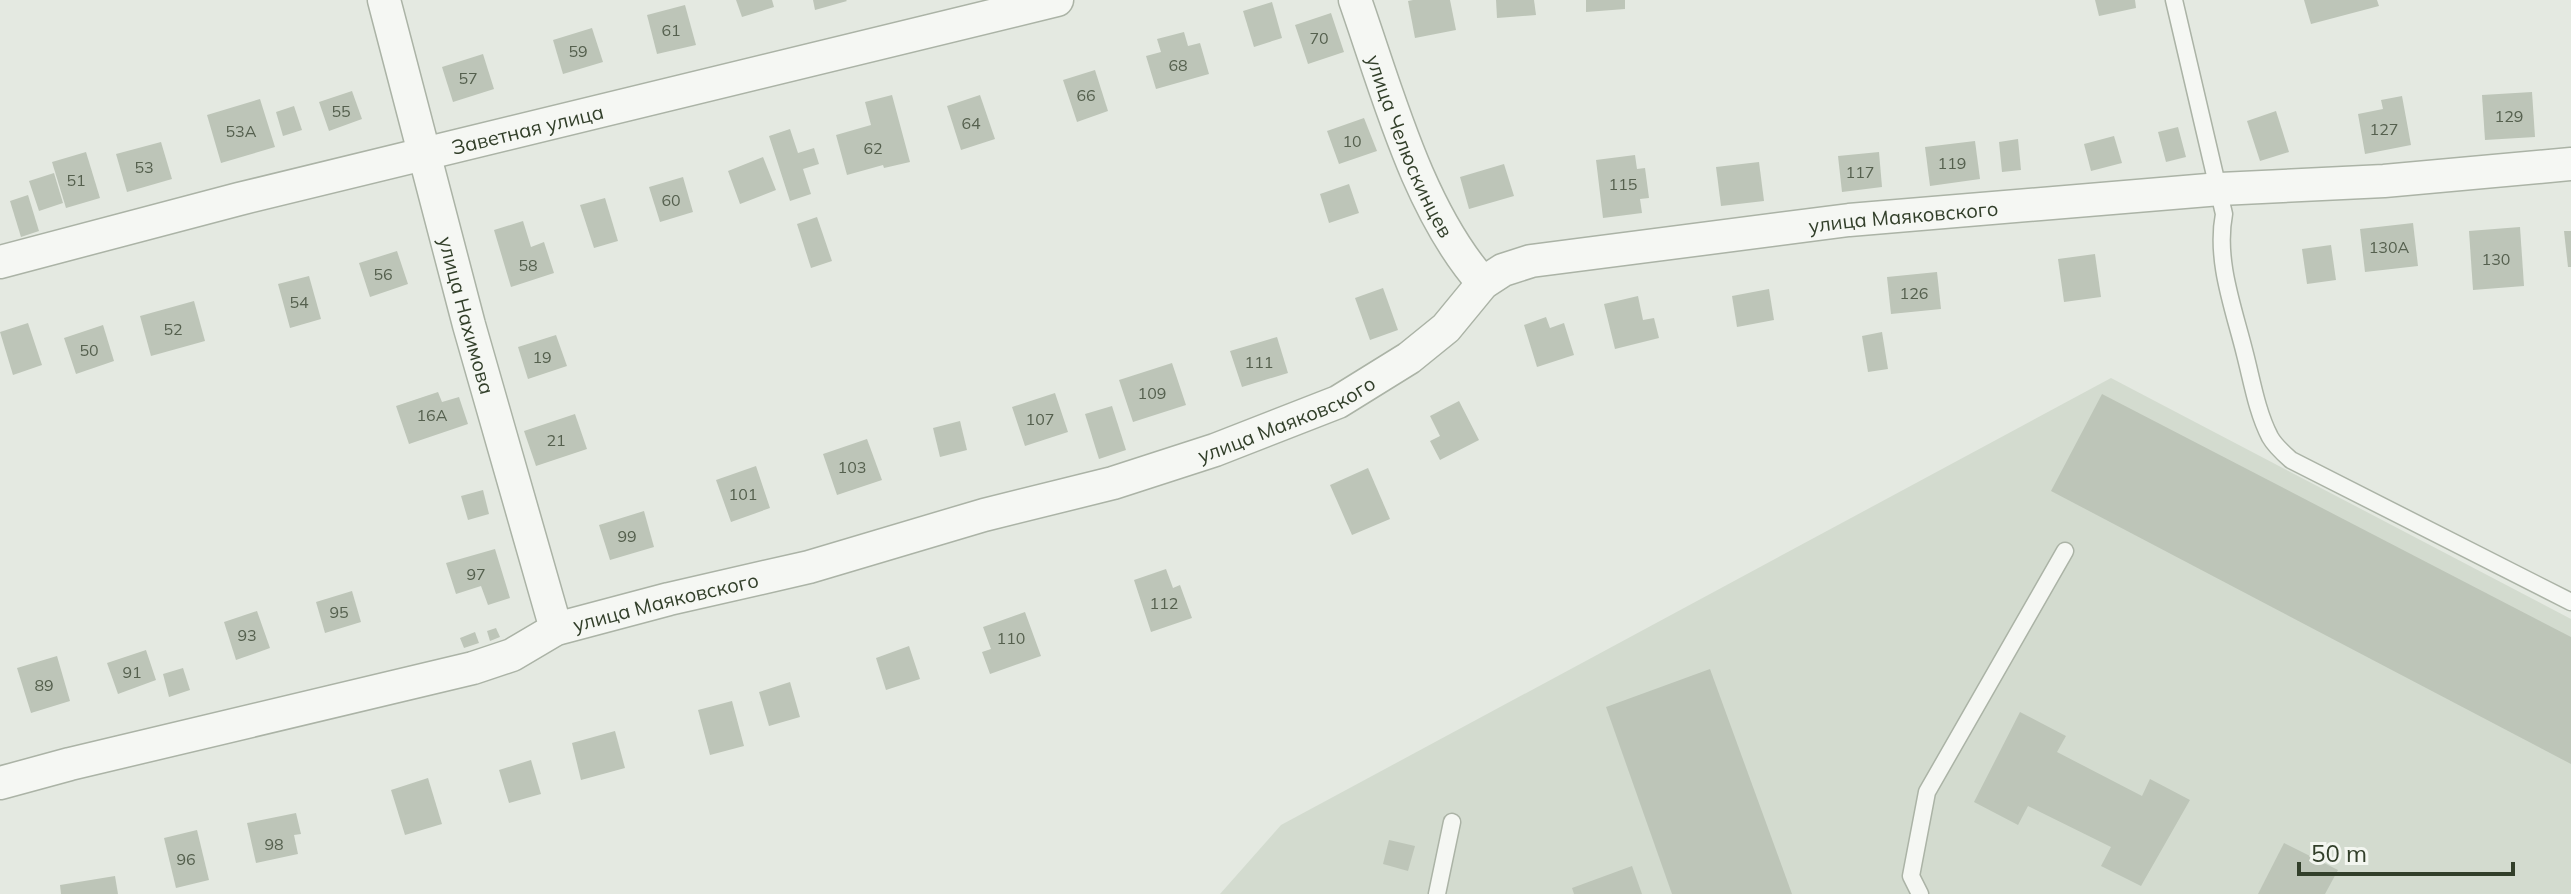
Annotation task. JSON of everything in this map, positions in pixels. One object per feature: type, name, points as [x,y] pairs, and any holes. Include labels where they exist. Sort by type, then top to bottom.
[{"type":"street","name":"улица Нахимова","points":[[384,0],[469,325],[556,629]]},
{"type":"street","name":"Заветная улица","points":[[0,262],[239,199],[1057,0]]},
{"type":"street","name":"улица Челюскинцев","points":[[1355,0],[1405,141],[1437,216],[1458,252],[1483,283]]},
{"type":"street","name":"улица Маяковского","points":[[0,783],[473,668],[512,655],[556,629],[809,567],[984,515],[1113,483],[1215,450],[1338,402],[1362,388],[1409,358],[1446,328],[1483,283],[1503,270],[1531,261],[1834,221],[2220,189],[2384,181],[2571,164]]},
{"type":"lane","points":[[2174,0],[2220,189],[2226,282],[2270,437],[2291,460],[2571,602]]},
{"type":"lane","points":[[1920,894],[1911,876],[1927,792],[2065,551]]},
{"type":"lane","points":[[1437,894],[1452,822]]},
{"type":"shaded area","points":[[2111,378],[2571,619],[2571,894],[1220,894],[1281,825]]},
{"type":"building","points":[[736,0],[772,0],[774,7],[742,17]]},
{"type":"building","points":[[813,0],[846,0],[847,1],[815,10]]},
{"type":"building","points":[[1450,0],[1456,30],[1415,38],[1408,1]]},
{"type":"building","points":[[1496,0],[1534,0],[1536,15],[1497,18]]},
{"type":"building","points":[[1586,0],[1625,0],[1625,9],[1586,12]]},
{"type":"building","points":[[2095,0],[2135,0],[2136,8],[2099,16]]},
{"type":"building","points":[[2304,0],[2377,0],[2379,6],[2311,24]]},
{"type":"building","points":[[1272,2],[1282,38],[1254,47],[1243,11]]},
{"type":"building","points":[[685,5],[696,45],[657,54],[647,15]]},
{"type":"building","points":[[1331,13],[1344,52],[1308,64],[1295,25]]},
{"type":"building","points":[[592,28],[603,62],[563,74],[553,40]]},
{"type":"building","points":[[1184,32],[1188,46],[1200,43],[1209,74],[1156,89],[1146,56],[1161,52],[1157,39]]},
{"type":"building","points":[[483,54],[494,89],[453,102],[442,67]]},
{"type":"building","points":[[1095,70],[1108,111],[1077,122],[1063,80]]},
{"type":"building","points":[[352,91],[362,119],[329,131],[319,102]]},
{"type":"building","points":[[2532,92],[2535,137],[2485,140],[2482,95]]},
{"type":"building","points":[[892,95],[910,162],[884,168],[883,165],[847,175],[836,135],[871,125],[865,102]]},
{"type":"building","points":[[980,95],[995,139],[961,150],[947,106]]},
{"type":"building","points":[[2402,96],[2411,145],[2365,154],[2358,114],[2383,109],[2381,100]]},
{"type":"building","points":[[260,99],[275,147],[221,163],[207,115]]},
{"type":"building","points":[[294,106],[302,130],[283,136],[276,112]]},
{"type":"building","points":[[2276,111],[2289,152],[2260,161],[2247,121]]},
{"type":"building","points":[[1364,118],[1377,151],[1339,164],[1327,131]]},
{"type":"building","points":[[2178,127],[2186,157],[2166,162],[2158,132]]},
{"type":"building","points":[[790,129],[798,153],[814,148],[819,164],[803,169],[811,194],[790,201],[769,136]]},
{"type":"building","points":[[2114,136],[2122,163],[2091,171],[2084,144]]},
{"type":"building","points":[[2018,139],[2021,170],[2002,172],[1999,142]]},
{"type":"building","points":[[1975,141],[1980,179],[1930,186],[1925,147]]},
{"type":"building","points":[[161,142],[172,179],[127,192],[116,154]]},
{"type":"building","points":[[86,152],[100,198],[66,208],[52,162]]},
{"type":"building","points":[[1879,152],[1882,187],[1842,192],[1838,156]]},
{"type":"building","points":[[1635,155],[1637,169],[1645,168],[1649,198],[1640,199],[1642,213],[1603,218],[1596,160]]},
{"type":"building","points":[[763,157],[776,190],[740,204],[728,171]]},
{"type":"building","points":[[1759,162],[1764,201],[1721,206],[1716,167]]},
{"type":"building","points":[[1504,164],[1514,196],[1469,209],[1460,177]]},
{"type":"building","points":[[54,173],[63,203],[39,211],[29,181]]},
{"type":"building","points":[[683,177],[693,212],[660,222],[649,187]]},
{"type":"building","points":[[1349,184],[1359,213],[1329,223],[1320,194]]},
{"type":"building","points":[[28,195],[39,231],[21,237],[10,201]]},
{"type":"building","points":[[605,198],[618,241],[594,248],[580,205]]},
{"type":"building","points":[[817,217],[832,261],[811,268],[797,224]]},
{"type":"building","points":[[523,221],[531,247],[544,242],[554,273],[511,287],[494,230]]},
{"type":"building","points":[[2413,223],[2418,266],[2365,272],[2360,229]]},
{"type":"building","points":[[2520,227],[2524,286],[2473,290],[2469,231]]},
{"type":"building","points":[[2564,231],[2571,231],[2571,267],[2568,267]]},
{"type":"building","points":[[2331,245],[2336,280],[2307,284],[2302,249]]},
{"type":"building","points":[[397,251],[408,284],[370,297],[359,263]]},
{"type":"building","points":[[2095,254],[2101,297],[2064,302],[2058,259]]},
{"type":"building","points":[[1937,272],[1941,309],[1891,314],[1887,277]]},
{"type":"building","points":[[309,276],[321,319],[290,328],[278,284]]},
{"type":"building","points":[[1383,288],[1398,330],[1370,340],[1355,298]]},
{"type":"building","points":[[1769,289],[1774,320],[1737,327],[1732,296]]},
{"type":"building","points":[[1638,296],[1643,320],[1654,318],[1659,338],[1615,349],[1604,304]]},
{"type":"building","points":[[194,301],[205,341],[151,356],[140,316]]},
{"type":"building","points":[[1546,317],[1550,328],[1564,323],[1574,355],[1537,367],[1524,325]]},
{"type":"building","points":[[28,323],[42,365],[13,375],[0,332]]},
{"type":"building","points":[[103,325],[114,361],[76,374],[64,338]]},
{"type":"building","points":[[1882,332],[1888,369],[1868,372],[1862,336]]},
{"type":"building","points":[[556,335],[567,366],[528,379],[518,347]]},
{"type":"building","points":[[1277,337],[1288,373],[1242,387],[1230,351]]},
{"type":"building","points":[[1172,363],[1186,405],[1133,422],[1119,380]]},
{"type":"building","points":[[438,392],[442,402],[459,397],[468,424],[409,444],[396,406]]},
{"type":"building","points":[[1055,393],[1068,432],[1025,446],[1012,407]]},
{"type":"building","points":[[2102,394],[2571,637],[2571,764],[2051,491]]},
{"type":"building","points":[[1459,401],[1479,440],[1440,460],[1430,441],[1440,436],[1430,416]]},
{"type":"building","points":[[1112,406],[1126,450],[1099,459],[1085,414]]},
{"type":"building","points":[[575,414],[587,449],[536,466],[524,431]]},
{"type":"building","points":[[960,421],[967,450],[940,457],[933,428]]},
{"type":"building","points":[[867,439],[882,480],[837,495],[823,454]]},
{"type":"building","points":[[756,466],[770,508],[731,522],[716,480]]},
{"type":"building","points":[[1368,468],[1390,519],[1352,535],[1330,485]]},
{"type":"building","points":[[483,490],[489,514],[468,520],[461,496]]},
{"type":"building","points":[[644,511],[654,547],[610,560],[599,525]]},
{"type":"building","points":[[495,549],[510,598],[488,605],[481,586],[456,594],[446,563]]},
{"type":"building","points":[[1166,569],[1173,588],[1180,585],[1192,618],[1151,632],[1134,580]]},
{"type":"building","points":[[352,591],[361,622],[325,633],[316,602]]},
{"type":"building","points":[[257,611],[270,648],[236,660],[224,622]]},
{"type":"building","points":[[1025,612],[1041,656],[990,674],[982,652],[991,649],[983,627]]},
{"type":"building","points":[[496,628],[500,637],[490,641],[487,631]]},
{"type":"building","points":[[475,632],[479,643],[464,648],[460,638]]},
{"type":"building","points":[[909,646],[920,679],[886,690],[876,658]]},
{"type":"building","points":[[146,650],[156,680],[118,694],[107,663]]},
{"type":"building","points":[[57,656],[70,701],[31,713],[17,668]]},
{"type":"building","points":[[183,668],[190,690],[169,697],[163,674]]},
{"type":"building","points":[[1710,669],[1792,894],[1672,894],[1606,707]]},
{"type":"building","points":[[790,682],[800,717],[769,726],[759,692]]},
{"type":"building","points":[[732,701],[744,746],[710,755],[698,710]]},
{"type":"building","points":[[2020,712],[2066,736],[2057,752],[2142,796],[2150,779],[2190,800],[2141,886],[2101,866],[2111,847],[2028,806],[2018,825],[1974,802]]},
{"type":"building","points":[[615,731],[625,768],[581,780],[572,743]]},
{"type":"building","points":[[531,760],[541,794],[509,803],[499,770]]},
{"type":"building","points":[[428,778],[442,824],[405,835],[391,790]]},
{"type":"building","points":[[296,813],[301,834],[294,835],[298,854],[256,863],[247,823]]},
{"type":"building","points":[[197,830],[209,880],[176,888],[164,838]]},
{"type":"building","points":[[1389,840],[1415,846],[1408,871],[1383,864]]},
{"type":"building","points":[[2284,843],[2338,870],[2325,894],[2258,894]]},
{"type":"building","points":[[1632,866],[1642,894],[1574,894],[1572,888]]},
{"type":"building","points":[[115,876],[118,894],[61,894],[60,885]]}]
